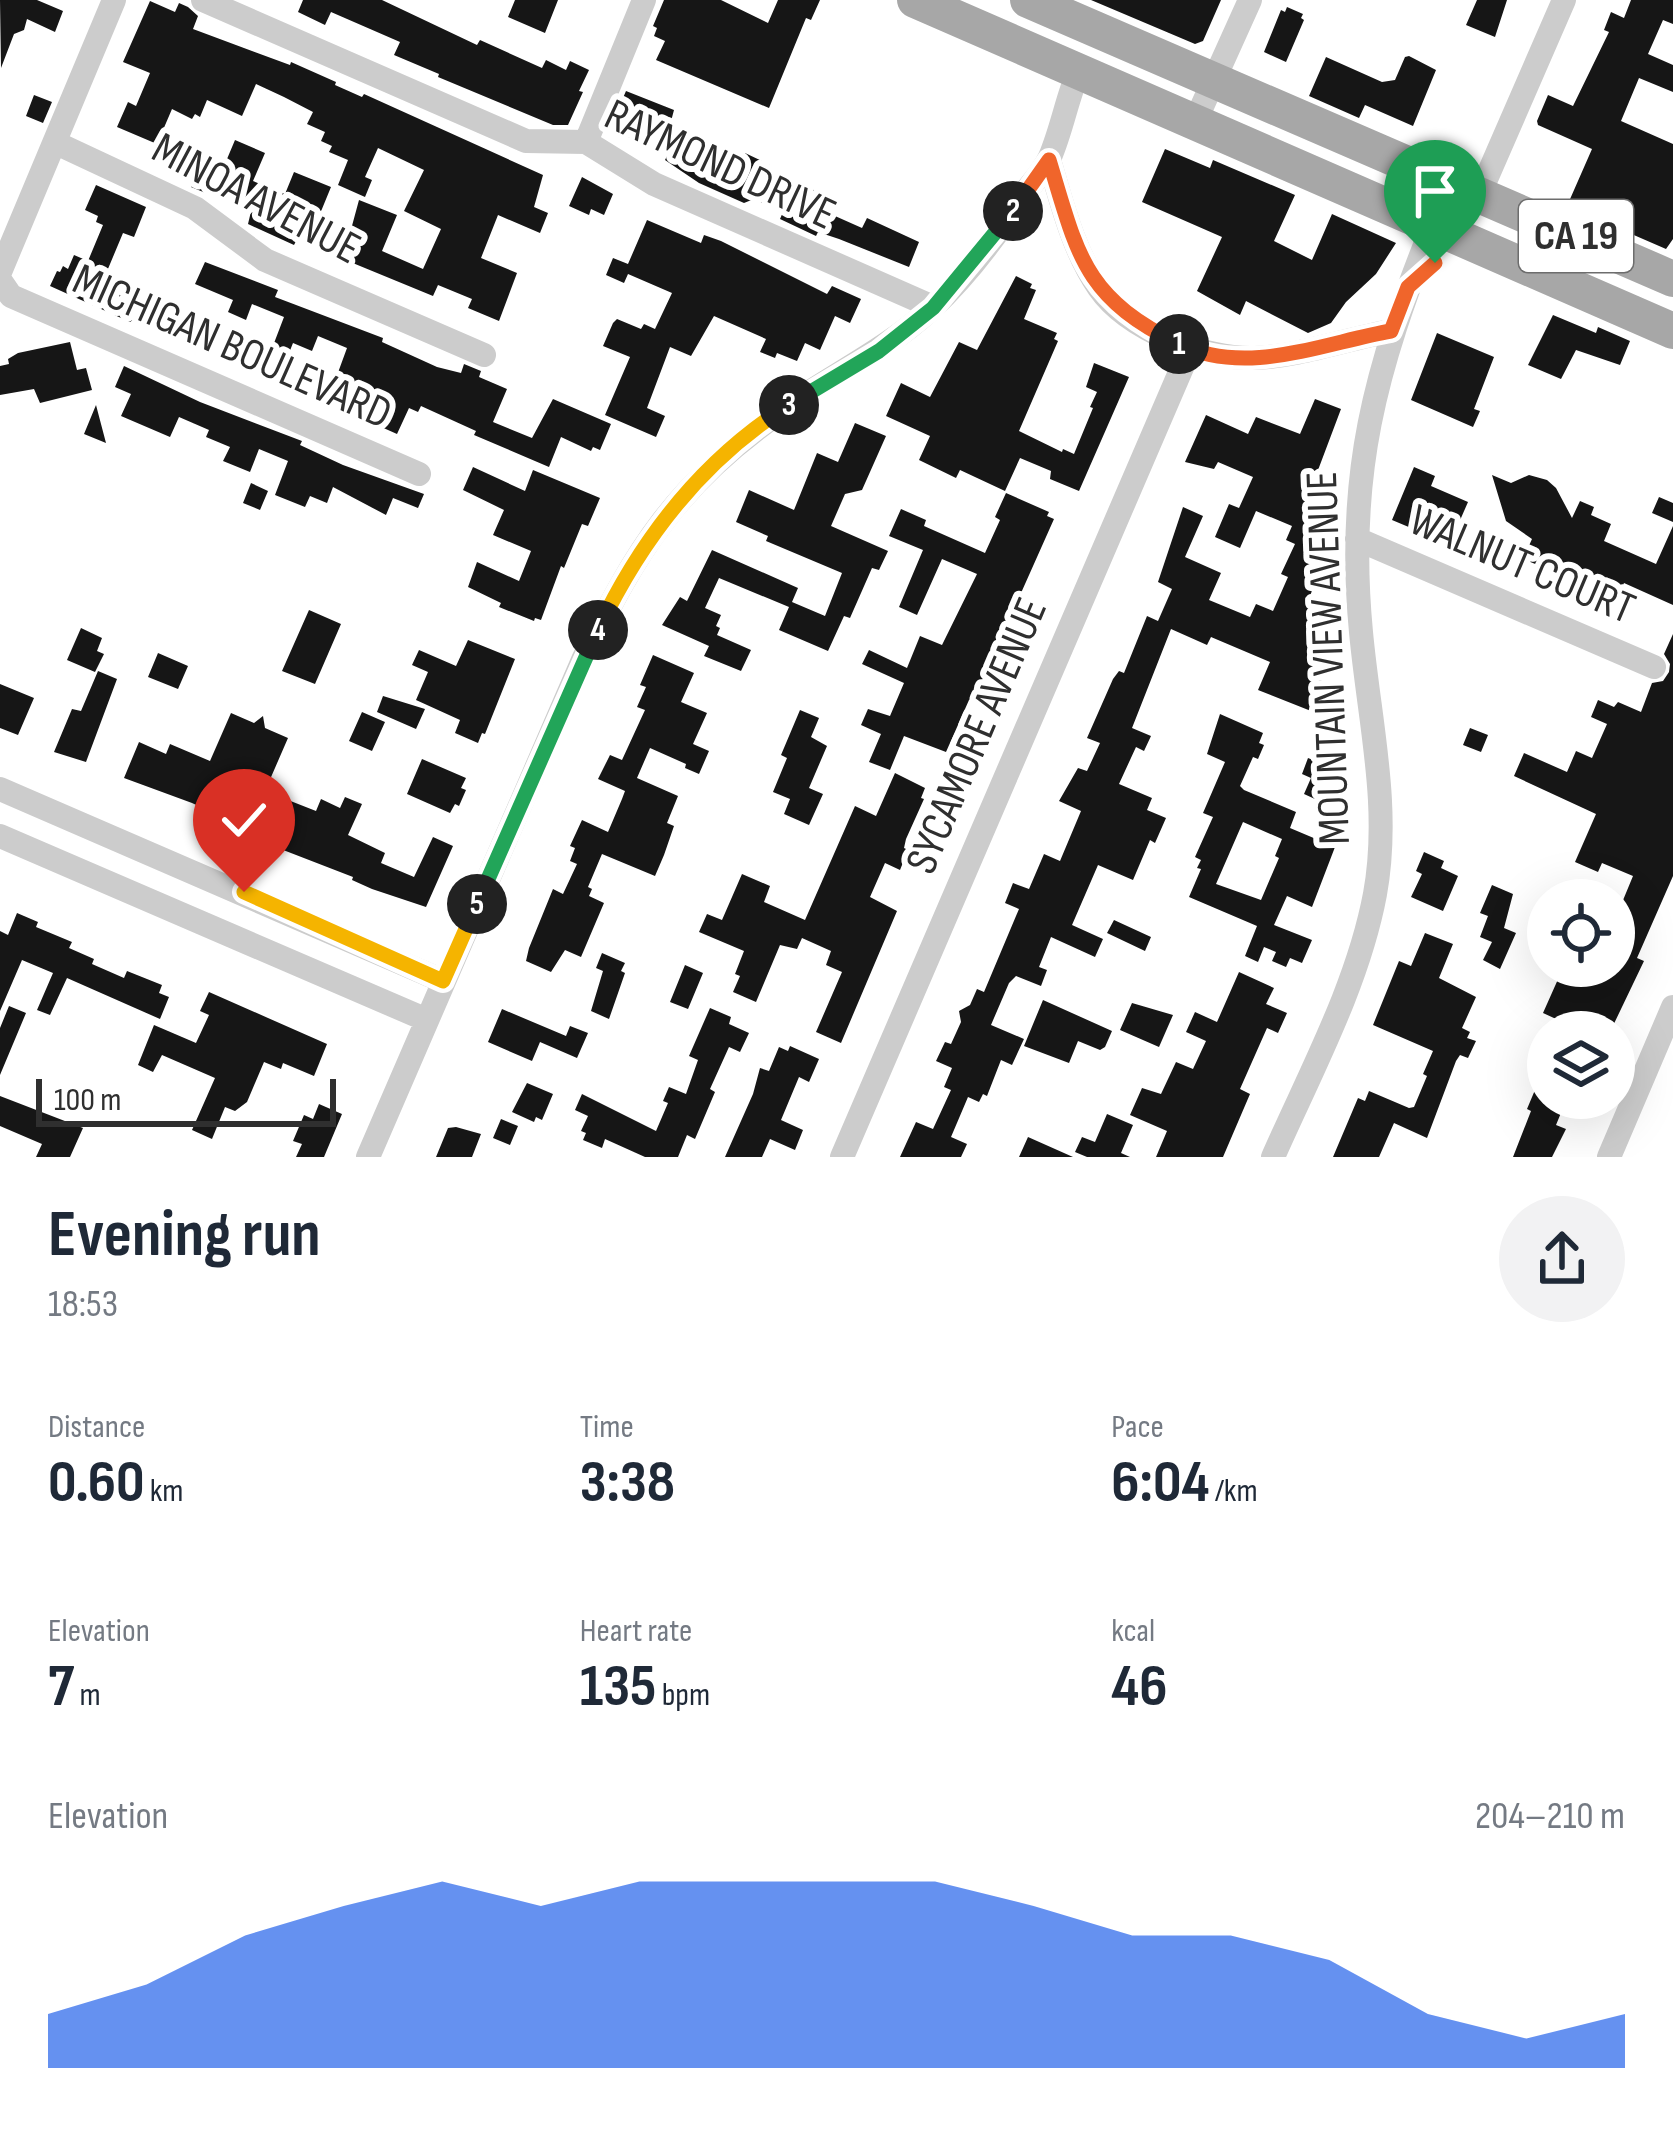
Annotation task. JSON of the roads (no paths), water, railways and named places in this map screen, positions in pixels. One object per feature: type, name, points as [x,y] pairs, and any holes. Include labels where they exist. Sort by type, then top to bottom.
[{"type":"main road","name":"CA 19","points":[[915,0],[1673,331]]},
{"type":"main road","name":"CA 19","points":[[1028,0],[1673,279]]},
{"type":"main road","points":[[1246,144],[1284,143],[1438,208],[1480,193]]},
{"type":"main road","points":[[1444,230],[1472,218],[1525,240],[1564,231]]},
{"type":"street","points":[[3,287],[114,0]]},
{"type":"street","name":"RAYMOND DRIVE","points":[[203,0],[526,141],[586,142],[654,184],[933,308]]},
{"type":"street","points":[[586,142],[644,0]]},
{"type":"street","points":[[1195,122],[1250,0]]},
{"type":"street","points":[[1480,193],[1564,0]]},
{"type":"street","points":[[368,1157],[584,660],[621,581],[654,529],[740,442],[783,409],[879,351],[933,308],[982,252],[1049,160],[1079,70]]},
{"type":"street","name":"MINOA AVENUE","points":[[56,143],[195,208],[265,260],[484,355]]},
{"type":"street","points":[[1049,160],[1074,240],[1100,289],[1143,326],[1190,349],[1251,358],[1299,353],[1391,331]]},
{"type":"street","name":"MOUNTAIN VIEW AVENUE","points":[[1273,1157],[1353,967],[1375,894],[1381,837],[1379,774],[1361,632],[1357,539],[1361,461],[1391,331],[1408,287],[1443,255],[1444,230]]},
{"type":"street","name":"MICHIGAN BOULEVARD","points":[[3,287],[419,474]]},
{"type":"street","name":"SYCAMORE AVENUE","points":[[842,1157],[1190,349]]},
{"type":"street","name":"WALNUT COURT","points":[[1357,539],[1654,667]]},
{"type":"street","points":[[0,789],[443,981]]},
{"type":"street","points":[[0,836],[427,1020]]},
{"type":"street","points":[[225,933],[244,892]]},
{"type":"street","points":[[1616,1155],[1673,1007]]}]
